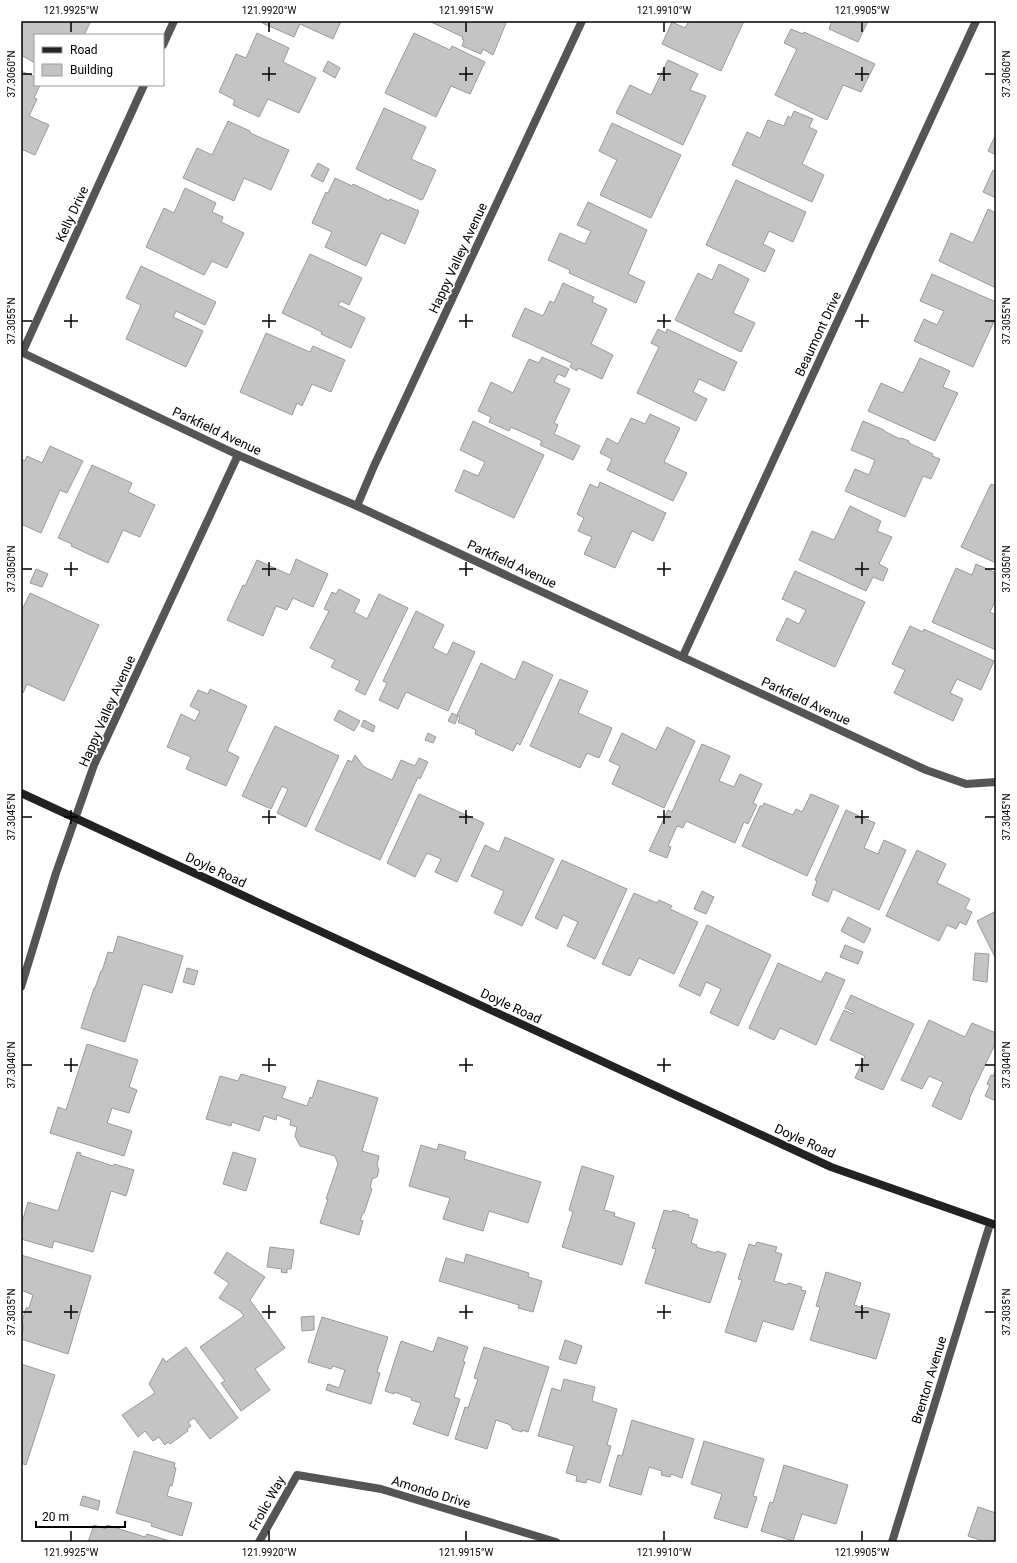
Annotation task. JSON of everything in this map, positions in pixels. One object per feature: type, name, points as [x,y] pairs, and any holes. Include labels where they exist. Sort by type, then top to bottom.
[{"type":"main road","name":"Doyle Road","points":[[21,793],[831,1167],[993,1225]]},
{"type":"street","points":[[164,42],[174,21]]},
{"type":"street","name":"Happy Valley Avenue","points":[[357,506],[374,466],[582,21]]},
{"type":"street","name":"Beaumont Drive","points":[[683,656],[976,21]]},
{"type":"street","name":"Kelly Drive","points":[[22,352],[144,86]]},
{"type":"street","name":"Parkfield Avenue","points":[[22,352],[238,455],[357,506],[926,770],[966,784],[996,782]]},
{"type":"street","name":"Happy Valley Avenue","points":[[21,987],[56,873],[94,765],[238,455]]},
{"type":"street","name":"Brenton Avenue","points":[[892,1542],[993,1225]]},
{"type":"street","name":"Frolic Way","points":[[259,1542],[297,1475]]},
{"type":"street","name":"Amondo Drive","points":[[297,1475],[381,1489],[556,1542]]},
{"type":"building","points":[[21,21],[91,21],[84,34],[34,34],[34,62],[21,55]]},
{"type":"building","points":[[263,21],[341,21],[333,39],[300,24],[294,37],[262,23]]},
{"type":"building","points":[[429,21],[502,21],[506,23],[493,55],[483,49],[481,54],[462,46],[464,40],[462,39],[463,37]]},
{"type":"building","points":[[689,21],[744,21],[721,71],[662,44],[672,22],[685,28]]},
{"type":"building","points":[[832,21],[868,21],[858,42],[829,29]]},
{"type":"building","points":[[791,29],[803,34],[804,32],[875,64],[861,92],[843,85],[827,120],[775,95],[797,49],[784,43]]},
{"type":"building","points":[[257,33],[289,48],[283,62],[316,78],[299,113],[268,99],[259,117],[233,105],[235,100],[219,92],[236,54],[246,58]]},
{"type":"building","points":[[414,33],[450,50],[452,46],[485,62],[470,94],[451,86],[436,117],[385,93]]},
{"type":"building","points":[[668,60],[698,74],[690,90],[706,96],[683,145],[616,113],[630,85],[651,95]]},
{"type":"building","points":[[328,61],[340,68],[335,78],[323,71]]},
{"type":"building","points":[[21,71],[34,77],[34,86],[40,86],[34,98],[37,99],[29,116],[49,125],[35,155],[21,149]]},
{"type":"building","points":[[384,108],[426,127],[411,159],[436,170],[423,199],[421,200],[356,169]]},
{"type":"building","points":[[794,111],[813,119],[809,127],[817,131],[802,164],[824,175],[812,202],[732,165],[747,132],[760,138],[768,120],[784,126],[788,116],[791,118]]},
{"type":"building","points":[[228,121],[250,131],[250,133],[289,150],[271,190],[244,178],[234,201],[183,178],[197,148],[212,155]]},
{"type":"building","points":[[612,123],[681,155],[651,218],[600,195],[617,160],[599,151]]},
{"type":"building","points":[[996,134],[996,155],[988,151]]},
{"type":"building","points":[[318,163],[329,169],[323,182],[311,176]]},
{"type":"building","points":[[993,170],[996,172],[996,198],[983,192]]},
{"type":"building","points":[[335,178],[352,186],[353,184],[389,201],[390,199],[419,211],[405,244],[381,233],[366,266],[325,247],[332,232],[312,223],[326,192],[328,193]]},
{"type":"building","points":[[736,180],[806,212],[793,242],[769,231],[763,244],[775,250],[765,272],[706,245]]},
{"type":"building","points":[[185,188],[216,203],[212,212],[223,217],[221,222],[244,233],[227,268],[212,261],[204,275],[146,247],[164,208],[174,213]]},
{"type":"building","points":[[588,202],[647,230],[628,274],[645,282],[636,303],[569,273],[570,270],[548,260],[560,233],[585,244],[591,231],[577,225]]},
{"type":"building","points":[[988,209],[996,213],[996,288],[939,261],[951,233],[973,243]]},
{"type":"building","points":[[310,254],[362,278],[349,305],[341,301],[338,305],[365,318],[351,348],[282,313]]},
{"type":"building","points":[[719,264],[749,279],[733,313],[755,323],[741,352],[675,320],[698,273],[712,280]]},
{"type":"building","points":[[141,266],[216,302],[205,325],[176,311],[173,317],[203,331],[186,367],[126,339],[141,305],[126,298]]},
{"type":"building","points":[[932,274],[996,302],[996,317],[973,367],[914,341],[924,319],[937,325],[944,311],[920,301]]},
{"type":"building","points":[[563,283],[594,297],[592,302],[607,309],[591,344],[613,355],[602,379],[578,368],[577,371],[570,367],[572,363],[512,336],[525,308],[543,316],[550,301],[554,303]]},
{"type":"building","points":[[658,329],[666,333],[667,329],[737,362],[724,391],[699,379],[693,392],[707,399],[696,421],[637,393],[659,347],[651,343]]},
{"type":"building","points":[[266,333],[310,352],[313,346],[345,360],[331,392],[312,384],[302,406],[297,403],[292,415],[240,392]]},
{"type":"building","points":[[542,357],[569,369],[565,377],[558,374],[554,382],[570,389],[554,423],[558,425],[554,434],[580,446],[573,460],[540,445],[542,441],[511,427],[509,431],[489,422],[491,417],[478,411],[491,382],[513,393],[529,359],[539,363]]},
{"type":"building","points":[[920,358],[950,371],[943,387],[958,393],[935,441],[868,411],[881,383],[903,393]]},
{"type":"building","points":[[650,414],[680,428],[664,462],[687,473],[673,501],[607,470],[612,459],[600,453],[607,438],[618,444],[631,418],[645,424]]},
{"type":"building","points":[[473,421],[544,455],[514,518],[455,491],[464,470],[478,476],[485,462],[460,450]]},
{"type":"building","points":[[863,421],[900,439],[909,441],[909,443],[933,454],[932,456],[940,459],[931,479],[923,476],[905,517],[845,491],[855,469],[869,475],[875,460],[851,450]]},
{"type":"building","points":[[50,446],[83,461],[67,493],[60,490],[41,533],[21,524],[21,459],[25,461],[27,456],[42,463]]},
{"type":"building","points":[[92,465],[132,483],[128,492],[155,505],[140,537],[123,530],[108,563],[71,546],[72,544],[58,538]]},
{"type":"building","points":[[600,482],[666,513],[653,541],[632,531],[615,568],[584,554],[592,537],[578,531],[584,518],[577,514],[590,484],[598,488]]},
{"type":"building","points":[[991,484],[996,486],[996,563],[961,547]]},
{"type":"building","points":[[850,506],[881,521],[877,531],[892,537],[879,564],[888,569],[883,581],[873,577],[866,591],[799,560],[812,531],[834,540]]},
{"type":"building","points":[[296,559],[328,574],[313,607],[293,598],[287,610],[276,606],[263,636],[227,620],[243,585],[245,586],[257,560],[290,575]]},
{"type":"building","points":[[976,564],[996,573],[996,599],[990,612],[996,615],[996,650],[932,622],[956,568],[972,575]]},
{"type":"building","points":[[36,569],[48,574],[42,587],[30,583]]},
{"type":"building","points":[[795,571],[865,602],[835,667],[776,640],[787,618],[799,624],[806,610],[782,599]]},
{"type":"building","points":[[339,589],[360,600],[354,612],[367,619],[379,594],[408,608],[365,695],[355,690],[360,681],[331,667],[335,660],[310,648],[329,611],[324,609],[332,592],[336,594]]},
{"type":"building","points":[[30,593],[99,625],[64,701],[27,684],[23,693],[21,692],[21,612]]},
{"type":"building","points":[[416,611],[444,625],[433,648],[447,655],[453,642],[475,652],[448,711],[406,692],[398,709],[379,700],[387,683],[383,681]]},
{"type":"building","points":[[910,626],[923,632],[924,629],[994,661],[981,690],[957,679],[950,693],[963,699],[953,721],[894,693],[905,670],[892,664]]},
{"type":"building","points":[[523,661],[553,675],[520,745],[517,743],[513,751],[475,734],[476,730],[458,722],[460,717],[457,715],[481,663],[515,680]]},
{"type":"building","points":[[560,679],[588,691],[578,713],[612,728],[599,758],[587,753],[580,768],[530,746]]},
{"type":"building","points":[[210,689],[247,706],[227,751],[239,757],[226,786],[186,769],[191,757],[167,747],[181,714],[195,721],[200,711],[190,706],[198,690],[208,694]]},
{"type":"building","points":[[339,710],[360,721],[354,731],[334,720]]},
{"type":"building","points":[[452,713],[458,716],[455,724],[448,721]]},
{"type":"building","points":[[364,720],[375,726],[373,732],[361,726]]},
{"type":"building","points":[[275,726],[339,756],[306,827],[277,813],[288,789],[282,786],[271,809],[242,796]]},
{"type":"building","points":[[667,727],[695,741],[664,808],[612,784],[620,766],[609,761],[622,733],[656,750]]},
{"type":"building","points":[[428,733],[436,737],[433,743],[425,740]]},
{"type":"building","points":[[702,744],[730,756],[719,781],[734,787],[740,774],[762,784],[753,803],[757,805],[748,824],[744,822],[735,843],[686,821],[683,828],[677,826],[668,846],[671,847],[667,858],[649,851],[668,810],[672,812]]},
{"type":"building","points":[[355,755],[364,767],[392,780],[401,760],[415,766],[419,758],[428,762],[420,779],[418,777],[380,860],[315,830],[348,760],[352,762]]},
{"type":"building","points":[[419,794],[484,823],[457,882],[435,872],[441,859],[427,853],[415,877],[387,863]]},
{"type":"building","points":[[811,794],[839,806],[807,876],[742,846],[760,806],[763,806],[764,803],[793,815],[796,809],[802,812]]},
{"type":"building","points":[[846,810],[875,823],[864,848],[878,854],[884,840],[906,850],[879,910],[833,889],[828,902],[812,895],[817,881],[815,880]]},
{"type":"building","points":[[505,837],[554,859],[522,926],[494,913],[504,891],[471,876],[485,845],[499,852]]},
{"type":"building","points":[[917,850],[946,864],[937,883],[970,899],[965,909],[972,912],[966,925],[960,922],[956,929],[947,925],[939,941],[886,916]]},
{"type":"building","points":[[562,860],[627,889],[595,959],[567,946],[578,922],[563,915],[557,929],[535,918]]},
{"type":"building","points":[[702,891],[714,897],[706,914],[694,909]]},
{"type":"building","points":[[634,893],[657,903],[659,900],[672,906],[670,909],[698,922],[674,974],[639,958],[630,976],[602,964]]},
{"type":"building","points":[[996,911],[996,959],[977,921]]},
{"type":"building","points":[[848,917],[871,929],[864,943],[841,931]]},
{"type":"building","points":[[707,925],[771,955],[738,1026],[710,1013],[721,989],[706,982],[700,996],[679,986]]},
{"type":"building","points":[[118,936],[183,956],[172,993],[143,984],[125,1042],[81,1028],[108,952],[113,953]]},
{"type":"building","points":[[845,945],[863,952],[858,964],[840,957]]},
{"type":"building","points":[[975,953],[989,954],[987,982],[973,980]]},
{"type":"building","points":[[778,963],[821,982],[826,972],[845,980],[816,1045],[780,1028],[774,1040],[749,1028]]},
{"type":"building","points":[[187,968],[198,971],[194,985],[183,982]]},
{"type":"building","points":[[851,995],[914,1024],[883,1090],[855,1078],[865,1056],[830,1040],[844,1010],[853,1014],[854,1012],[845,1008]]},
{"type":"building","points":[[929,1020],[965,1037],[972,1023],[996,1033],[996,1042],[969,1099],[970,1100],[961,1120],[932,1106],[943,1082],[929,1076],[922,1089],[901,1080]]},
{"type":"building","points":[[87,1044],[138,1060],[129,1087],[137,1090],[129,1113],[112,1108],[107,1123],[132,1131],[124,1156],[50,1133],[58,1107],[66,1110]]},
{"type":"building","points":[[996,1070],[996,1101],[985,1096],[990,1085],[987,1084],[991,1075],[993,1076]]},
{"type":"building","points":[[241,1074],[286,1087],[282,1098],[307,1106],[310,1097],[312,1098],[318,1080],[378,1098],[362,1151],[379,1156],[377,1165],[379,1170],[377,1177],[372,1179],[370,1188],[372,1189],[364,1213],[360,1220],[363,1221],[359,1235],[320,1223],[328,1199],[326,1199],[338,1164],[335,1156],[300,1146],[295,1136],[297,1127],[290,1125],[291,1120],[277,1115],[276,1120],[264,1116],[259,1131],[232,1122],[231,1126],[206,1119],[220,1076],[238,1081]]},
{"type":"building","points":[[439,1144],[466,1152],[464,1159],[541,1182],[528,1223],[489,1211],[483,1231],[443,1219],[450,1198],[409,1186],[421,1145],[437,1150]]},
{"type":"building","points":[[77,1152],[81,1153],[80,1155],[113,1166],[114,1164],[134,1170],[126,1196],[111,1191],[93,1252],[54,1241],[52,1248],[21,1239],[21,1226],[28,1202],[58,1211]]},
{"type":"building","points":[[233,1152],[256,1159],[246,1191],[223,1184]]},
{"type":"building","points":[[582,1166],[614,1176],[604,1210],[615,1213],[614,1216],[635,1223],[622,1265],[562,1247],[573,1212],[569,1210]]},
{"type":"building","points":[[664,1210],[672,1212],[673,1210],[689,1215],[688,1217],[698,1220],[691,1243],[697,1245],[696,1247],[716,1253],[717,1251],[726,1254],[710,1303],[645,1283],[656,1249],[652,1248]]},
{"type":"building","points":[[757,1242],[777,1247],[775,1252],[782,1254],[774,1281],[802,1287],[801,1290],[806,1291],[793,1330],[763,1321],[756,1342],[725,1332],[742,1280],[738,1279],[749,1244],[755,1246]]},
{"type":"building","points":[[270,1247],[294,1250],[291,1269],[287,1269],[287,1273],[281,1272],[282,1269],[267,1267]]},
{"type":"building","points":[[227,1252],[265,1277],[250,1300],[285,1348],[255,1369],[270,1390],[241,1411],[221,1383],[225,1381],[200,1347],[244,1316],[240,1311],[219,1298],[229,1283],[214,1273]]},
{"type":"building","points":[[466,1254],[529,1273],[528,1277],[542,1281],[533,1312],[518,1308],[519,1305],[439,1281],[446,1258],[464,1263]]},
{"type":"building","points":[[21,1255],[91,1276],[68,1354],[21,1339],[24,1325],[21,1325],[26,1308],[29,1308],[33,1295],[21,1290]]},
{"type":"building","points":[[826,1272],[861,1283],[854,1305],[890,1314],[876,1359],[810,1340],[820,1307],[816,1306]]},
{"type":"building","points":[[314,1316],[314,1330],[302,1331],[301,1317]]},
{"type":"building","points":[[322,1317],[388,1337],[377,1372],[380,1373],[371,1404],[326,1390],[328,1384],[339,1388],[345,1370],[333,1366],[331,1369],[308,1362]]},
{"type":"building","points":[[438,1337],[468,1347],[454,1397],[460,1399],[448,1436],[413,1424],[421,1403],[411,1400],[412,1398],[394,1392],[394,1394],[385,1391],[401,1341],[433,1352]]},
{"type":"building","points":[[565,1340],[582,1346],[576,1364],[559,1359]]},
{"type":"building","points":[[186,1347],[238,1418],[210,1439],[194,1418],[188,1422],[191,1426],[187,1429],[188,1431],[170,1444],[168,1442],[165,1445],[159,1437],[153,1441],[145,1431],[138,1437],[122,1415],[155,1393],[149,1384],[163,1358],[166,1362]]},
{"type":"building","points":[[484,1347],[549,1367],[528,1432],[512,1429],[512,1427],[508,1424],[496,1420],[487,1449],[455,1439],[465,1407],[468,1408],[478,1379],[474,1378]]},
{"type":"building","points":[[21,1364],[55,1375],[26,1465],[21,1463]]},
{"type":"building","points":[[564,1379],[595,1387],[592,1401],[617,1409],[607,1445],[611,1446],[600,1483],[587,1479],[586,1483],[576,1481],[577,1476],[566,1473],[574,1446],[538,1436],[552,1388],[561,1391]]},
{"type":"building","points":[[632,1420],[694,1439],[682,1478],[671,1474],[670,1477],[661,1475],[662,1471],[649,1467],[641,1495],[609,1486],[618,1455],[622,1456]]},
{"type":"building","points":[[704,1441],[764,1459],[753,1496],[757,1497],[747,1528],[714,1518],[722,1494],[691,1484]]},
{"type":"building","points":[[134,1451],[175,1463],[174,1467],[176,1468],[172,1486],[170,1485],[167,1496],[192,1503],[182,1536],[151,1526],[152,1523],[116,1513]]},
{"type":"building","points":[[784,1465],[848,1485],[836,1524],[802,1514],[793,1541],[761,1531],[770,1502],[773,1503]]},
{"type":"building","points":[[83,1496],[100,1501],[98,1510],[80,1505]]},
{"type":"building","points":[[978,1507],[996,1513],[996,1542],[986,1542],[968,1536]]},
{"type":"building","points":[[94,1525],[106,1529],[107,1525],[145,1537],[147,1534],[173,1542],[88,1542]]}]
